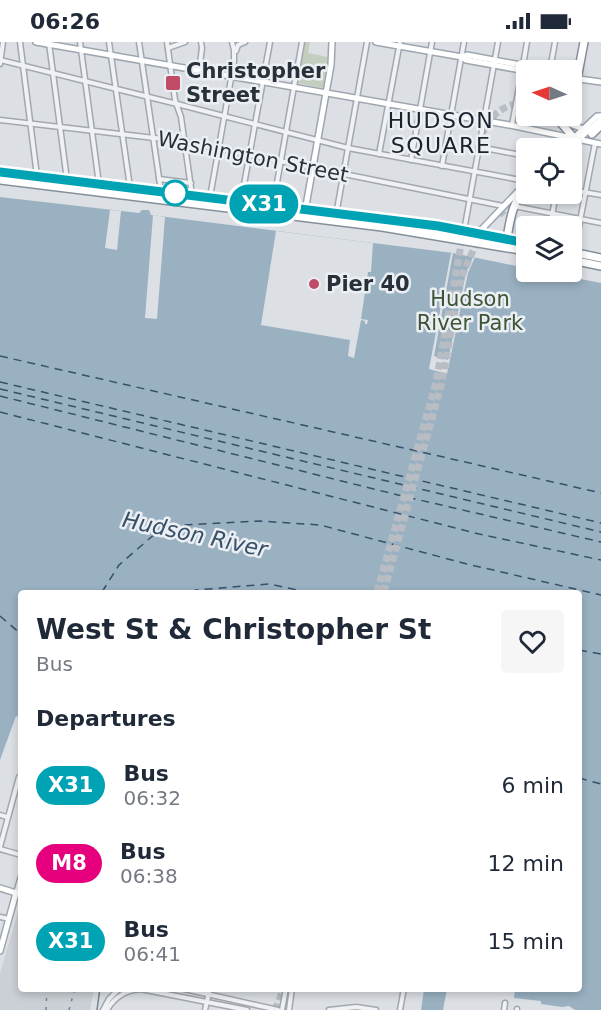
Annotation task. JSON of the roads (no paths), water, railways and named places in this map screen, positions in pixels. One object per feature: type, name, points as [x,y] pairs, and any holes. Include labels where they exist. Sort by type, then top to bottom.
[{"type":"highway","points":[[579,60],[584,42]]},
{"type":"highway","points":[[593,138],[601,125]]},
{"type":"highway","points":[[565,126],[576,138]]},
{"type":"highway","points":[[0,172],[273,205],[304,213]]},
{"type":"highway","points":[[0,180],[480,233],[516,247]]},
{"type":"highway","points":[[506,243],[516,202]]},
{"type":"highway","points":[[336,217],[478,242],[516,243]]},
{"type":"highway","points":[[582,256],[601,258]]},
{"type":"highway","points":[[582,259],[601,266]]},
{"type":"main road","points":[[36,42],[572,138]]},
{"type":"main road","points":[[304,213],[334,42]]},
{"type":"main road","points":[[376,42],[399,44],[462,57],[466,60],[516,67]]},
{"type":"main road","points":[[582,78],[601,82]]},
{"type":"main road","points":[[572,126],[593,138],[597,116],[601,116]]},
{"type":"main road","points":[[478,242],[481,230],[516,194]]},
{"type":"main road","points":[[0,888],[16,893],[0,951]]},
{"type":"street","points":[[3,42],[0,61],[348,148],[516,182]]},
{"type":"street","points":[[20,42],[37,177]]},
{"type":"street","points":[[80,42],[99,184]]},
{"type":"street","points":[[109,42],[130,187]]},
{"type":"street","points":[[139,42],[161,191]]},
{"type":"street","points":[[167,42],[192,195]]},
{"type":"street","points":[[168,48],[184,42]]},
{"type":"street","points":[[199,71],[201,42]]},
{"type":"street","points":[[232,42],[234,57]]},
{"type":"street","points":[[210,197],[234,57],[238,45],[245,42]]},
{"type":"street","points":[[241,201],[270,42]]},
{"type":"street","points":[[273,205],[302,42]]},
{"type":"street","points":[[336,217],[367,42]]},
{"type":"street","points":[[411,160],[432,42]]},
{"type":"street","points":[[442,166],[464,42]]},
{"type":"street","points":[[464,231],[498,42]]},
{"type":"street","points":[[525,60],[527,42]]},
{"type":"street","points":[[551,60],[555,42]]},
{"type":"street","points":[[50,43],[67,180]]},
{"type":"street","points":[[379,154],[399,44]]},
{"type":"street","points":[[512,126],[516,107]]},
{"type":"street","name":"Washington Street","points":[[0,120],[184,142],[504,207]]},
{"type":"street","points":[[582,216],[593,138]]},
{"type":"street","points":[[479,147],[516,154]]},
{"type":"street","points":[[159,179],[191,183]]},
{"type":"street","points":[[582,191],[601,195]]},
{"type":"street","points":[[552,214],[554,204]]},
{"type":"street","points":[[514,206],[564,216]]},
{"type":"street","points":[[582,219],[601,223]]},
{"type":"street","points":[[18,780],[0,848],[18,854]]},
{"type":"street","points":[[0,815],[7,817]]},
{"type":"street","points":[[16,893],[18,886]]},
{"type":"street","points":[[0,917],[9,920]]},
{"type":"street","points":[[105,1010],[109,999],[116,992]]},
{"type":"street","points":[[105,1010],[115,999],[126,992]]},
{"type":"street","points":[[164,992],[247,1010]]},
{"type":"street","points":[[195,992],[280,1010],[285,992]]},
{"type":"street","points":[[205,1010],[207,992]]},
{"type":"street","points":[[289,1010],[291,992]]},
{"type":"street","points":[[400,1010],[403,992]]},
{"type":"street","points":[[504,1010],[505,1003]]},
{"type":"street","points":[[329,1010],[359,1007],[376,1010]]},
{"type":"water","name":"Hudson River","points":[[0,197],[139,213],[142,210],[149,210],[151,215],[453,253],[516,266],[516,282],[582,282],[582,279],[601,283],[601,1010],[575,1010],[569,1006],[541,1004],[541,1001],[514,998],[515,992],[582,992],[582,590],[18,590],[18,717],[16,716],[0,760]]},
{"type":"water","points":[[424,992],[446,992],[443,1010],[421,1010]]},
{"type":"tunnel","points":[[482,135],[492,117],[502,109],[516,104]]},
{"type":"tunnel","points":[[499,215],[516,199]]},
{"type":"tunnel","points":[[378,590],[436,382],[463,234]]},
{"type":"tunnel","points":[[385,590],[441,386],[461,278],[478,239]]},
{"type":"tunnel","points":[[275,1010],[282,992]]},
{"type":"tunnel","points":[[284,1010],[290,992]]},
{"type":"tram line","points":[[97,1010],[99,992]]},
{"type":"railway","points":[[46,1010],[47,992]]},
{"type":"railway","points":[[69,1010],[74,992]]},
{"type":"place","name":"Christopher Street","points":[[173,83]]},
{"type":"place","name":"Pier 40","points":[[314,284]]},
{"type":"district","name":"HUDSON SQUARE","points":[[441,132]]},
{"type":"park label","name":"Hudson River Park","points":[[470,311]]}]
